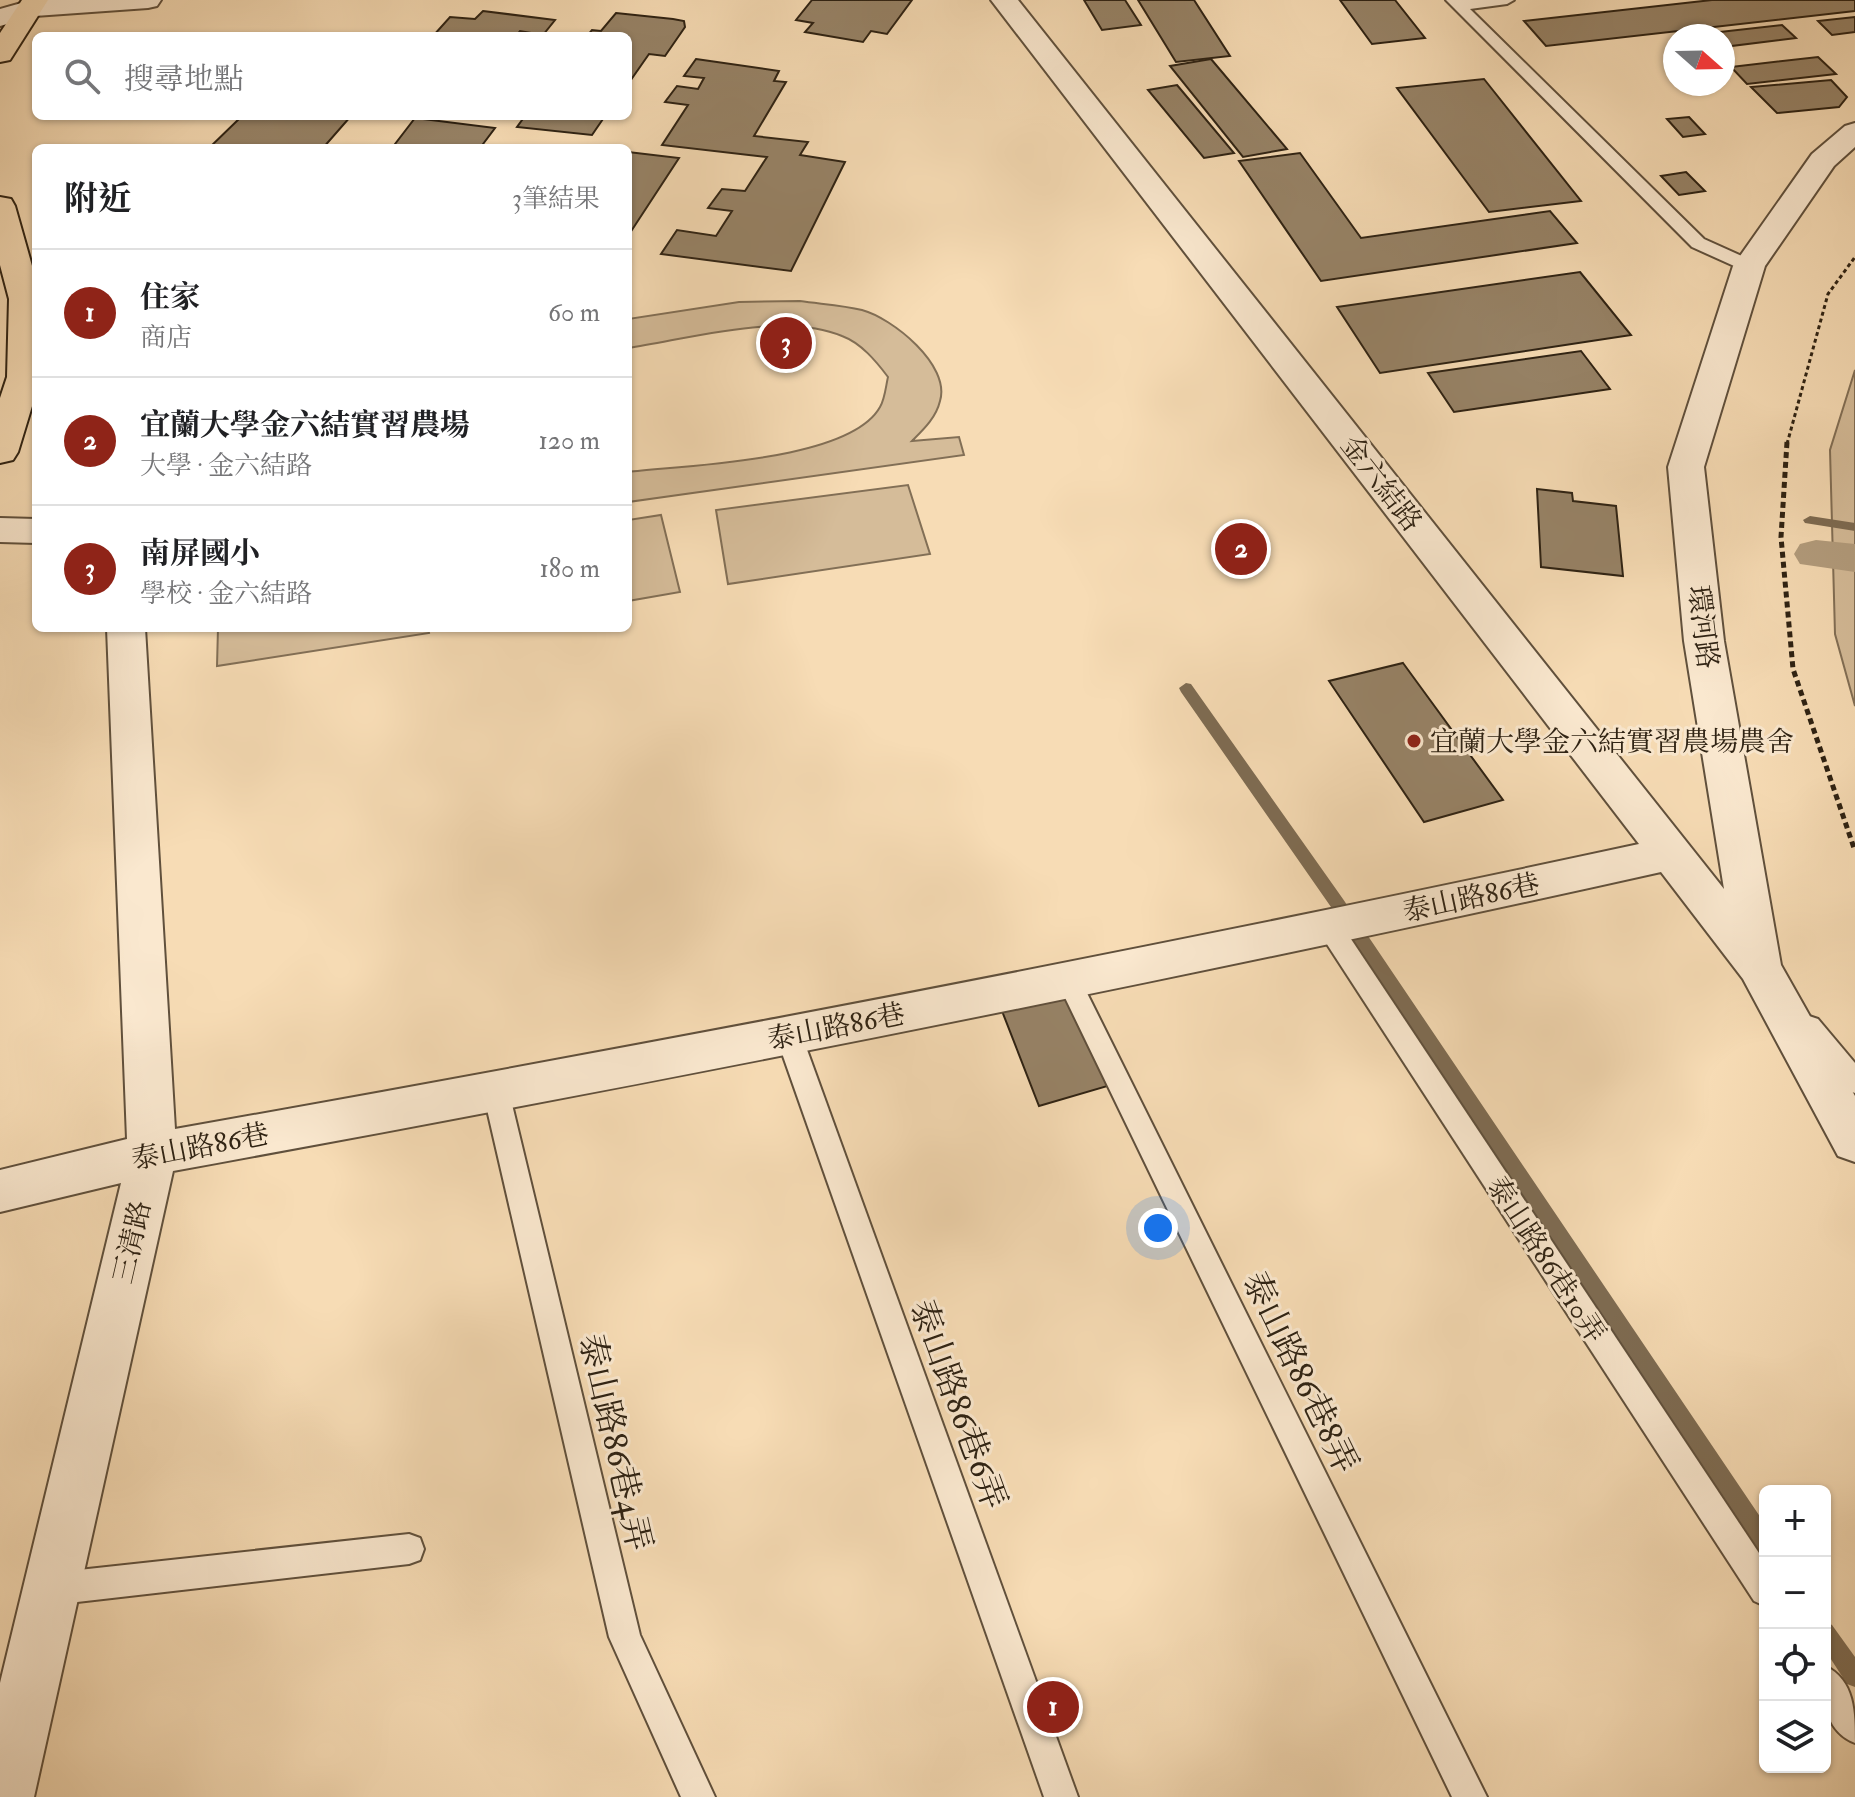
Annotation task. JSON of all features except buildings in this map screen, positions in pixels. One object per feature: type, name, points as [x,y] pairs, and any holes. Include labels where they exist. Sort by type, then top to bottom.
[{"type":"main road","points":[[0,54],[33,4]]},
{"type":"main road","points":[[0,206],[25,299],[24,377],[0,452]]},
{"type":"street","points":[[0,18],[33,4],[148,0]]},
{"type":"street","name":"金六結路","points":[[1004,0],[1759,966]]},
{"type":"street","name":"環河路","points":[[1855,132],[1823,160],[1749,266],[1686,467],[1704,641],[1759,966],[1855,1141]]},
{"type":"street","points":[[0,530],[32,531]]},
{"type":"street","name":"三清路","points":[[3,1797],[152,1154],[126,632]]},
{"type":"street","name":"泰山路86巷","points":[[0,1191],[152,1154],[789,1036],[1330,928],[1671,853]]},
{"type":"lane","points":[[1455,3],[1507,0]]},
{"type":"lane","points":[[1455,3],[1698,243],[1749,266]]},
{"type":"lane","name":"泰山路86巷10弄","points":[[1330,928],[1759,1581]]},
{"type":"lane","points":[[1759,966],[1855,1082]]},
{"type":"lane","name":"泰山路86巷8弄","points":[[1068,979],[1470,1797]]},
{"type":"lane","name":"泰山路86巷6弄","points":[[789,1036],[1061,1797]]},
{"type":"lane","name":"泰山路86巷4弄","points":[[496,1092],[625,1637],[698,1797]]},
{"type":"lane","points":[[51,1589],[409,1549]]},
{"type":"lane","points":[[1831,1691],[1855,1727]]},
{"type":"path","points":[[1855,257],[1828,294],[1787,438],[1781,537],[1793,669],[1855,851]]},
{"type":"shaded area","points":[[800,301],[862,310],[903,333],[928,358],[941,387],[935,413],[912,441],[959,437],[964,455],[632,501],[632,472],[726,463],[803,449],[836,439],[863,425],[880,407],[888,377],[856,343],[819,329],[765,326],[632,347],[632,318],[739,302]]},
{"type":"shaded area","points":[[1855,370],[1855,706],[1835,634],[1830,450]]},
{"type":"shaded area","points":[[908,485],[930,554],[728,584],[716,510]]},
{"type":"shaded area","points":[[661,515],[680,592],[632,600],[632,519]]},
{"type":"shaded area","points":[[218,632],[429,633],[217,666]]},
{"type":"waterway","points":[[1810,520],[1855,527]]},
{"type":"waterway","points":[[1816,554],[1855,558]]},
{"type":"waterway","points":[[1186,688],[1337,903],[1759,1533]]},
{"type":"waterway","points":[[1831,1641],[1855,1676]]},
{"type":"place","name":"南屏國小","points":[[786,343]]},
{"type":"place","name":"宜蘭大學金六結實習農場","points":[[1241,549]]},
{"type":"place","name":"宜蘭大學金六結實習農場農舍","points":[[1414,741]]},
{"type":"place","name":"住家","points":[[1053,1707]]}]
